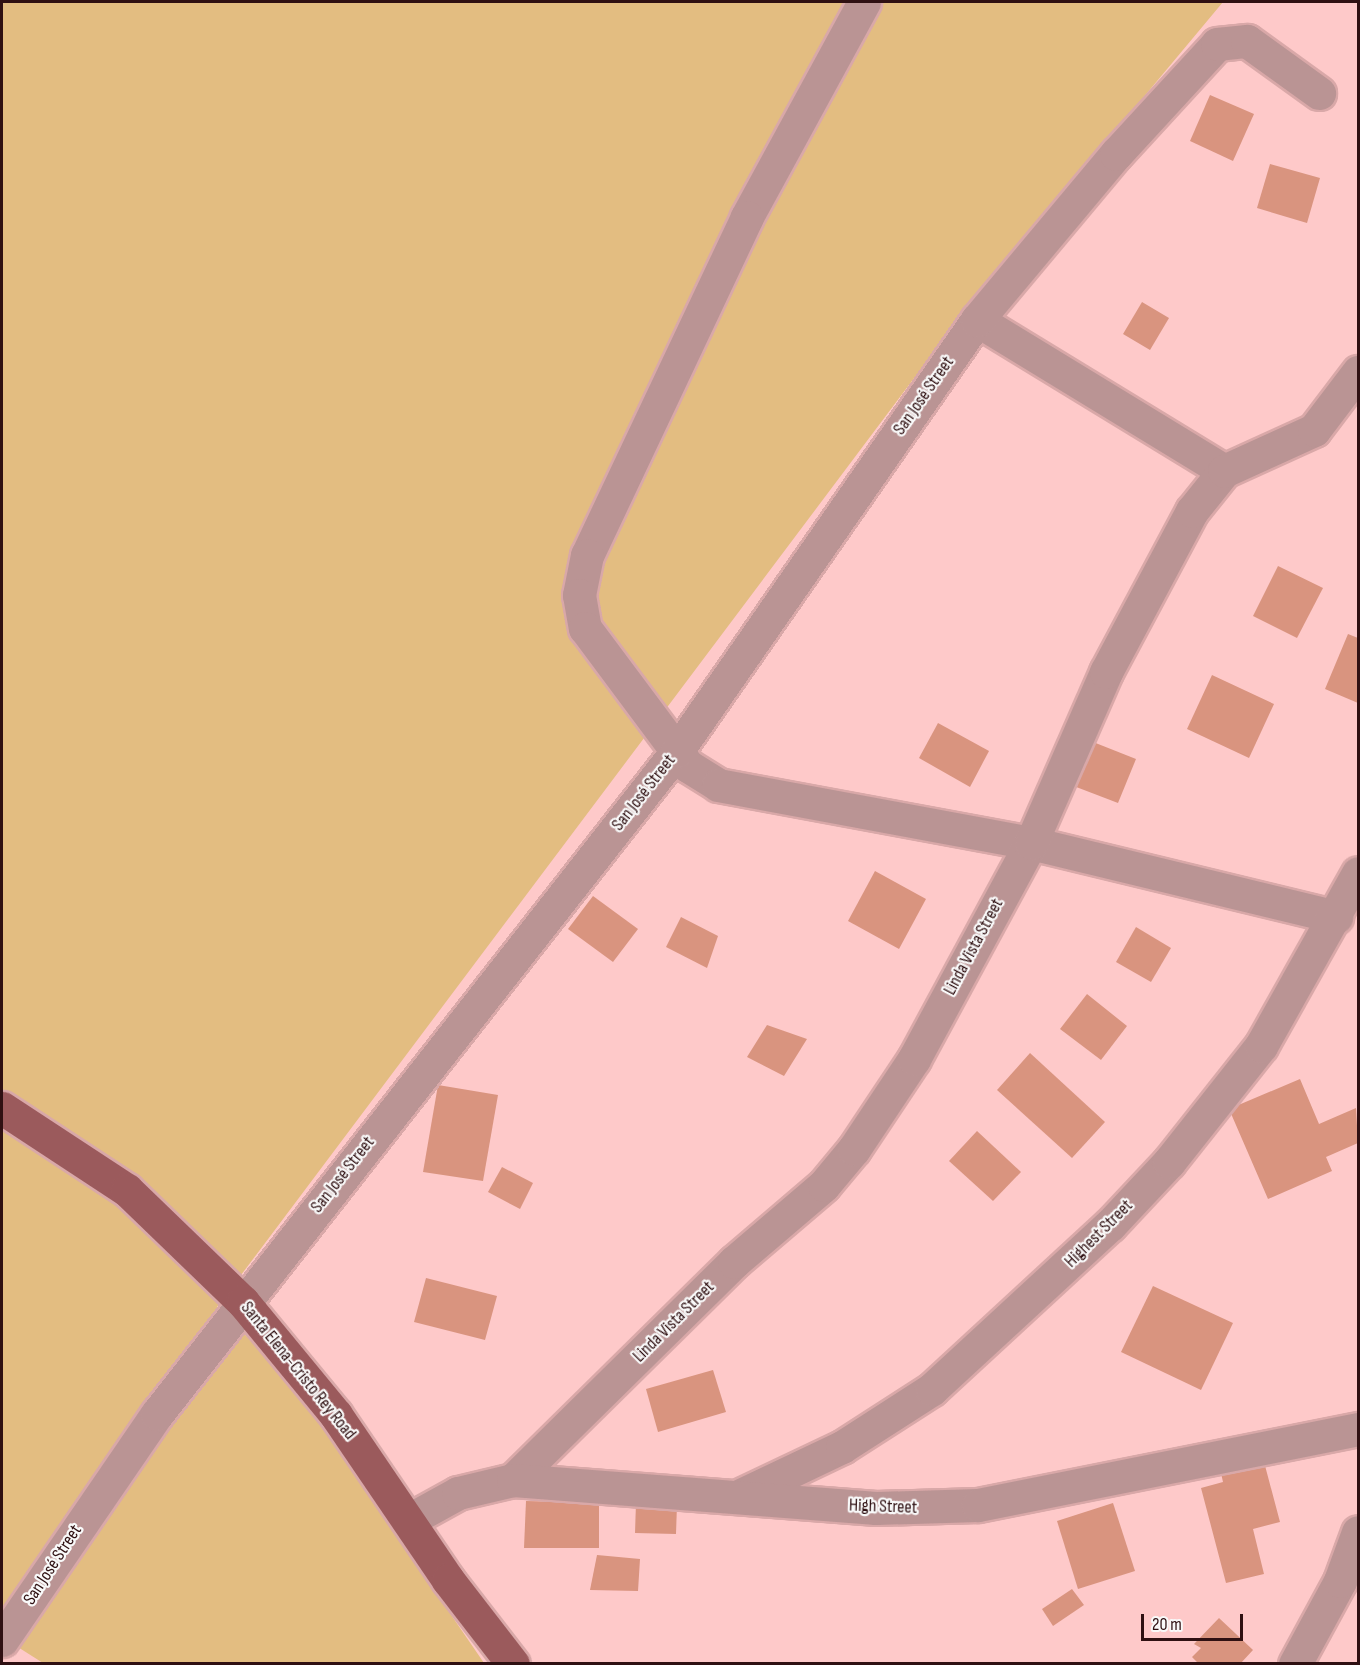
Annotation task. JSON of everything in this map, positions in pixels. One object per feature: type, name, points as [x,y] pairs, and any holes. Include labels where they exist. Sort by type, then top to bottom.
[{"type":"main road","name":"Santa Elena-Cristo Rey Road","points":[[2,1108],[128,1190],[243,1302],[336,1415],[513,1664]]},
{"type":"street","points":[[864,2],[747,217],[587,555],[579,595],[585,628],[694,772],[718,785],[1031,843],[1336,917]]},
{"type":"street","name":"San José Street","points":[[2,1640],[110,1478],[243,1302],[677,751],[977,320],[1116,154],[1217,44],[1247,41],[1319,93]]},
{"type":"street","points":[[977,320],[1224,471]]},
{"type":"street","name":"Linda Vista Street","points":[[513,1480],[734,1262],[824,1185],[854,1149],[914,1059],[1031,843],[1106,672],[1192,511],[1224,471],[1314,430],[1359,372]]},
{"type":"street","name":"Highest Street","points":[[741,1495],[885,1420],[966,1362],[1035,1299],[1169,1162],[1220,1102],[1284,1012],[1359,873]]},
{"type":"street","name":"High Street","points":[[409,1520],[448,1497],[513,1480],[741,1495],[876,1508],[978,1505],[1359,1429]]},
{"type":"street","points":[[1295,1664],[1340,1581],[1359,1532]]},
{"type":"shaded area","points":[[2,2],[1223,2],[960,317],[217,1307],[289,1378],[484,1663],[43,1663],[2,1637]]},
{"type":"building","points":[[1210,95],[1254,114],[1233,161],[1190,141]]},
{"type":"building","points":[[1270,164],[1320,178],[1307,223],[1257,208]]},
{"type":"building","points":[[1142,302],[1169,318],[1150,350],[1123,334]]},
{"type":"building","points":[[1278,566],[1323,588],[1297,638],[1253,616]]},
{"type":"building","points":[[1348,634],[1358,638],[1358,703],[1325,689]]},
{"type":"building","points":[[1212,675],[1274,704],[1249,758],[1187,729]]},
{"type":"building","points":[[938,723],[989,751],[970,787],[919,758]]},
{"type":"building","points":[[1088,740],[1136,759],[1118,803],[1071,785]]},
{"type":"building","points":[[875,871],[926,899],[899,949],[848,921]]},
{"type":"building","points":[[593,896],[638,929],[613,962],[568,929]]},
{"type":"building","points":[[681,917],[718,936],[707,968],[666,947]]},
{"type":"building","points":[[1136,927],[1171,948],[1151,982],[1116,962]]},
{"type":"building","points":[[1087,994],[1127,1026],[1101,1060],[1060,1029]]},
{"type":"building","points":[[767,1025],[807,1039],[784,1076],[747,1057]]},
{"type":"building","points":[[1030,1053],[1105,1122],[1072,1158],[997,1090]]},
{"type":"building","points":[[1300,1079],[1319,1124],[1356,1108],[1358,1143],[1326,1157],[1332,1171],[1268,1199],[1229,1109]]},
{"type":"building","points":[[438,1085],[498,1095],[483,1181],[423,1172]]},
{"type":"building","points":[[977,1131],[1021,1172],[993,1201],[949,1161]]},
{"type":"building","points":[[502,1167],[533,1183],[520,1209],[488,1192]]},
{"type":"building","points":[[426,1278],[497,1296],[485,1340],[414,1322]]},
{"type":"building","points":[[1153,1286],[1233,1323],[1201,1390],[1121,1352]]},
{"type":"building","points":[[713,1370],[726,1412],[658,1432],[646,1389]]},
{"type":"building","points":[[1263,1458],[1280,1522],[1253,1529],[1264,1574],[1226,1583],[1201,1488],[1223,1482],[1220,1469]]},
{"type":"building","points":[[526,1501],[599,1503],[599,1548],[524,1548]]},
{"type":"building","points":[[636,1503],[677,1504],[676,1534],[635,1533]]},
{"type":"building","points":[[1113,1503],[1135,1571],[1078,1589],[1057,1521]]},
{"type":"building","points":[[597,1555],[640,1559],[638,1591],[590,1590]]},
{"type":"building","points":[[1072,1589],[1084,1605],[1053,1626],[1042,1609]]},
{"type":"building","points":[[1219,1618],[1253,1650],[1240,1664],[1199,1664],[1192,1657],[1201,1648],[1194,1644]]}]
